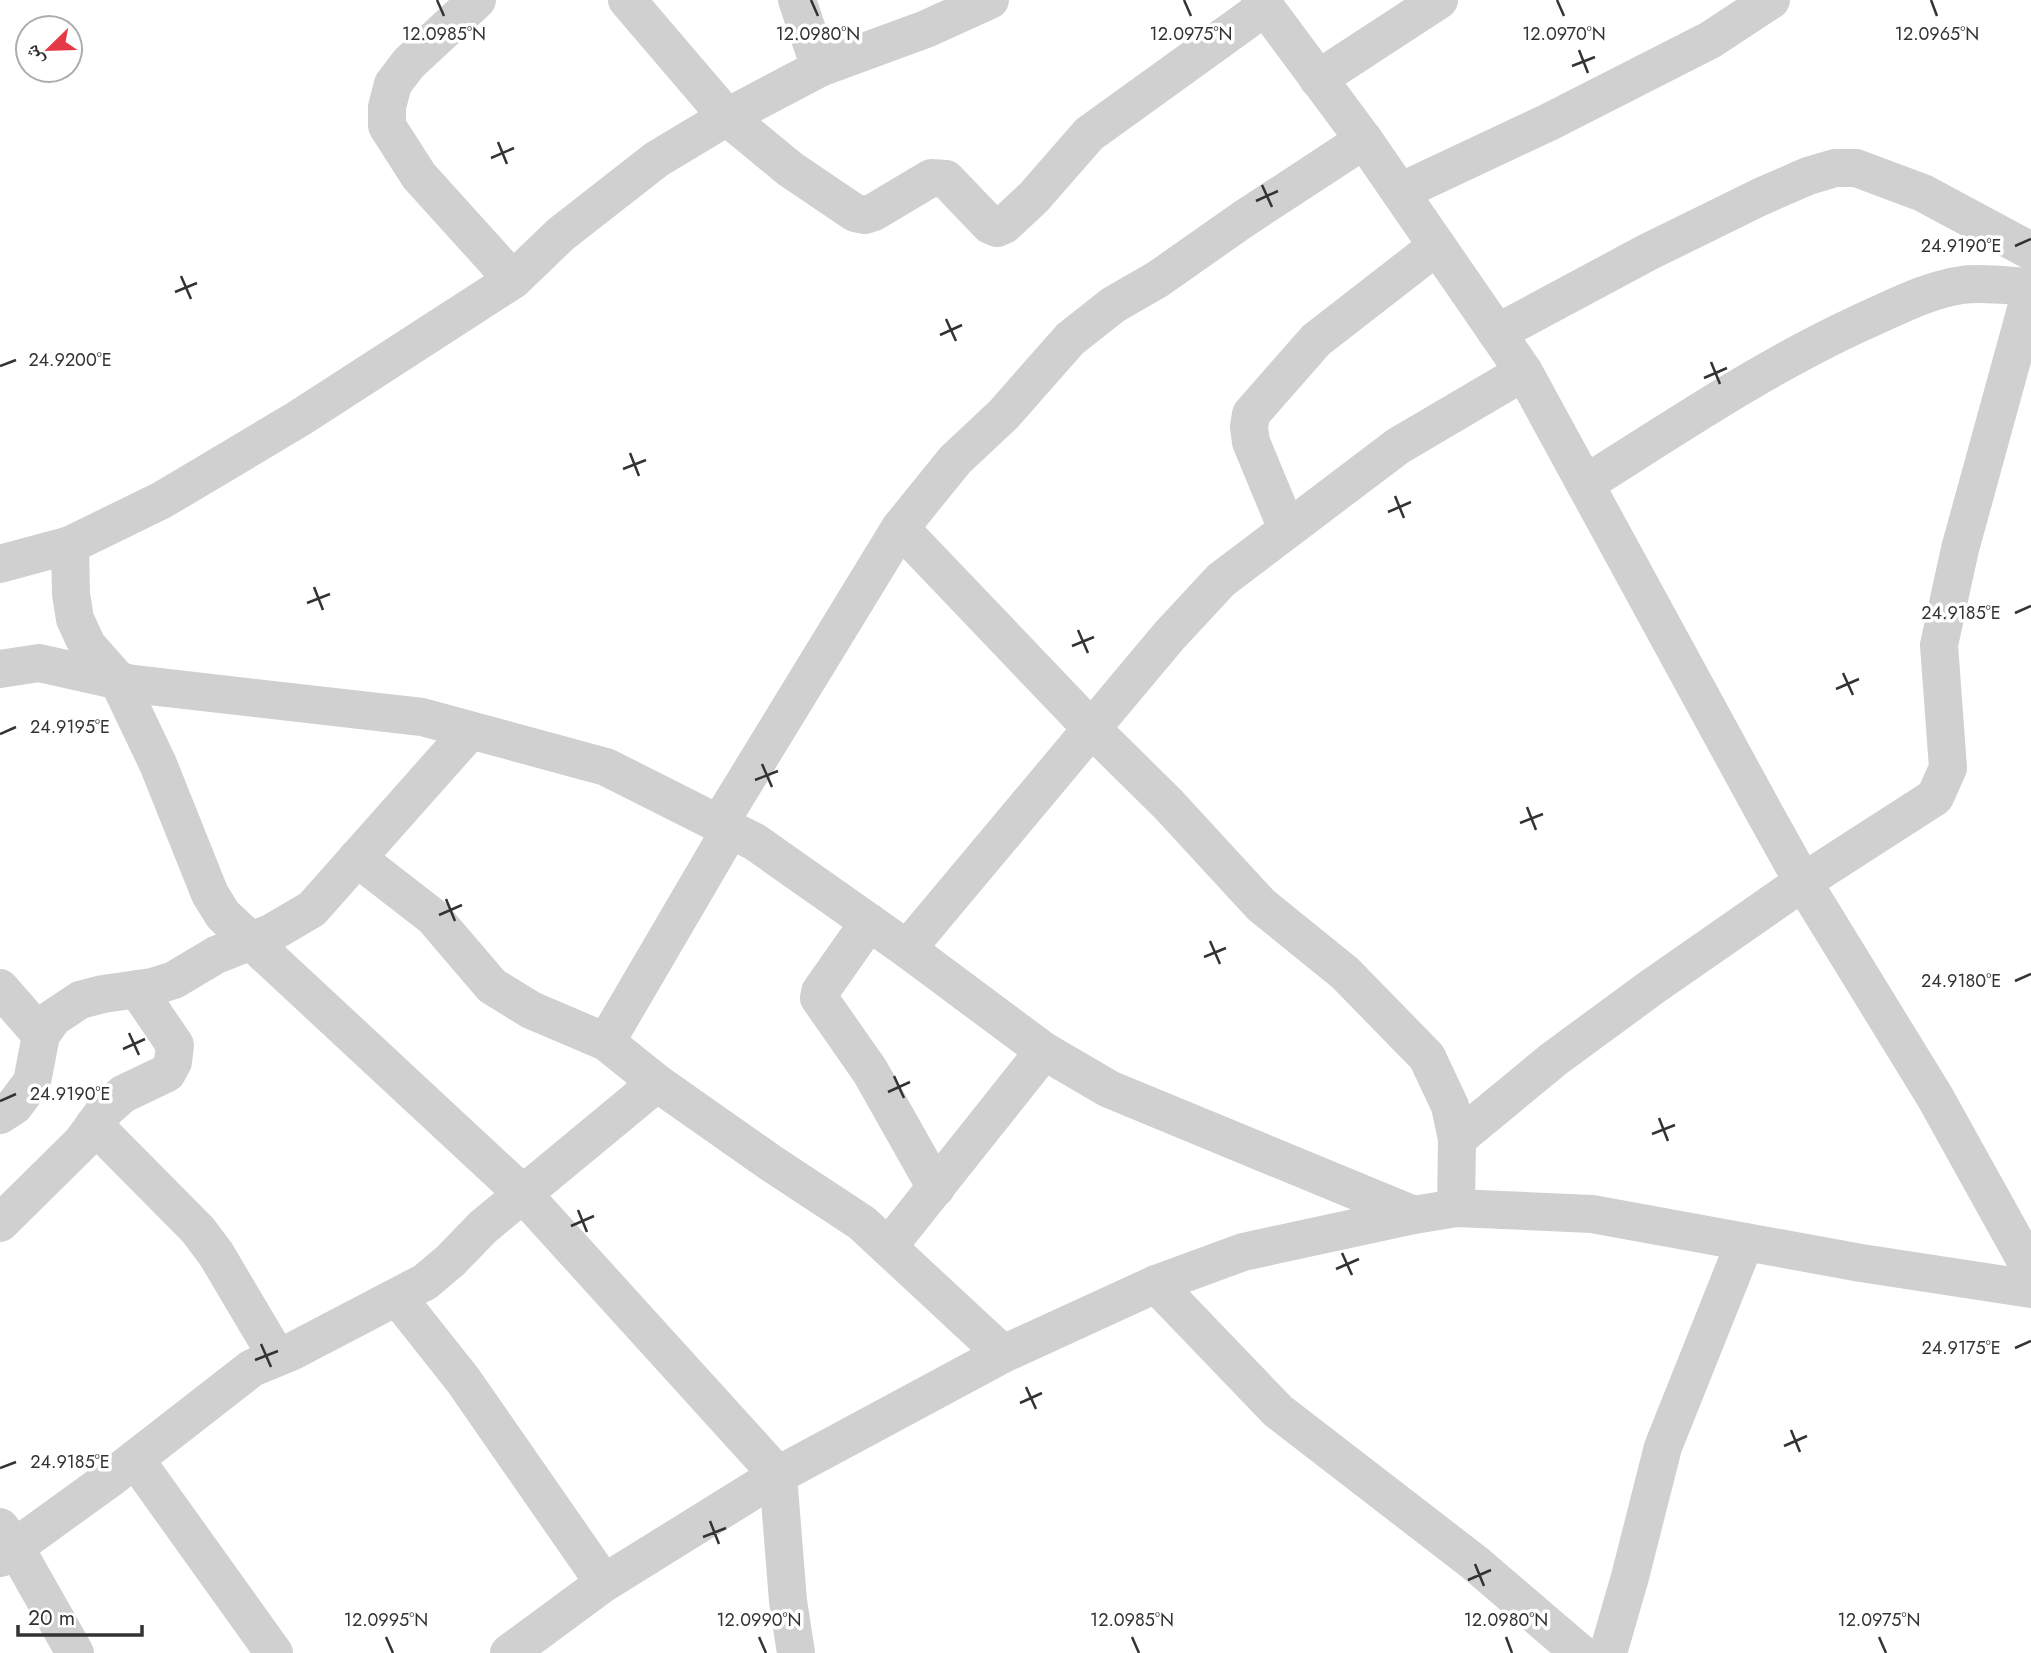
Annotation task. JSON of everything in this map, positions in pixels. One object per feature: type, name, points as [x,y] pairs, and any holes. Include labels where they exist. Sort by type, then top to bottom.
[{"type":"street","points":[[477,0],[409,64],[393,85],[387,107],[387,126],[419,176],[513,280]]},
{"type":"street","points":[[627,0],[727,117],[790,169],[855,213],[864,215],[874,212],[931,178],[940,177],[946,179],[990,225],[997,228],[1004,225],[1034,197],[1089,134],[1263,4],[1364,140],[1524,372],[1803,882],[1935,1097],[2031,1270]]},
{"type":"street","points":[[797,0],[820,68]]},
{"type":"street","points":[[0,565],[70,545],[162,500],[298,419],[513,280],[561,234],[647,168],[727,117],[820,68],[926,29],[990,0]]},
{"type":"street","points":[[1318,79],[1438,0]]},
{"type":"street","points":[[1400,192],[1549,122],[1710,40],[1771,0]]},
{"type":"street","points":[[606,1042],[724,827],[900,528],[956,460],[1003,414],[1070,339],[1113,305],[1158,279],[1364,140]]},
{"type":"street","points":[[1497,333],[1760,197],[1808,176],[1835,168],[1856,168],[1923,193],[2031,251]]},
{"type":"street","points":[[1287,528],[1251,442],[1251,414],[1316,340],[1437,246]]},
{"type":"street","points":[[1457,1139],[1554,1059],[1803,882],[1934,797],[1948,768],[1938,645],[1960,549],[2031,289],[1964,284],[1935,291],[1895,307],[1815,344],[1738,387],[1585,484]]},
{"type":"street","points":[[907,949],[1169,636],[1220,580],[1398,446],[1524,372]]},
{"type":"street","points":[[900,528],[1092,729],[1168,804],[1261,905],[1345,973],[1427,1057],[1450,1106],[1457,1139],[1456,1208]]},
{"type":"street","points":[[70,545],[71,594],[75,619],[87,645],[118,680],[158,764],[210,894],[223,915],[523,1194],[778,1475],[788,1601],[796,1653]]},
{"type":"street","points":[[0,669],[39,663],[118,680],[422,717],[606,767],[754,842],[907,949],[1044,1051],[1109,1089],[1414,1215]]},
{"type":"street","points":[[0,1115],[14,1105],[32,1082],[41,1035],[53,1017],[80,1000],[174,980],[216,955],[282,927],[312,909],[470,730]]},
{"type":"street","points":[[357,858],[433,918],[492,986],[531,1010],[606,1042],[657,1083],[863,1223],[1003,1354]]},
{"type":"street","points":[[869,922],[820,992],[819,998],[870,1071],[936,1188]]},
{"type":"street","points":[[0,988],[41,1035]]},
{"type":"street","points":[[0,1223],[82,1142],[106,1109],[123,1094],[167,1073],[173,1062],[175,1045],[137,989]]},
{"type":"street","points":[[888,1247],[1044,1051]]},
{"type":"street","points":[[75,1653],[5,1544],[135,1459],[252,1368],[398,1298],[425,1282],[483,1227],[657,1083]]},
{"type":"street","points":[[94,1125],[198,1230],[216,1254],[277,1357]]},
{"type":"street","points":[[509,1653],[604,1583],[778,1475],[1003,1354],[1156,1284],[1243,1252],[1456,1208],[1592,1214],[1861,1263],[2031,1289]]},
{"type":"street","points":[[1608,1653],[1662,1447],[1745,1242]]},
{"type":"street","points":[[1156,1284],[1278,1411],[1475,1563],[1580,1653]]},
{"type":"street","points":[[398,1298],[463,1380],[604,1583]]},
{"type":"street","points":[[135,1459],[274,1653]]}]
